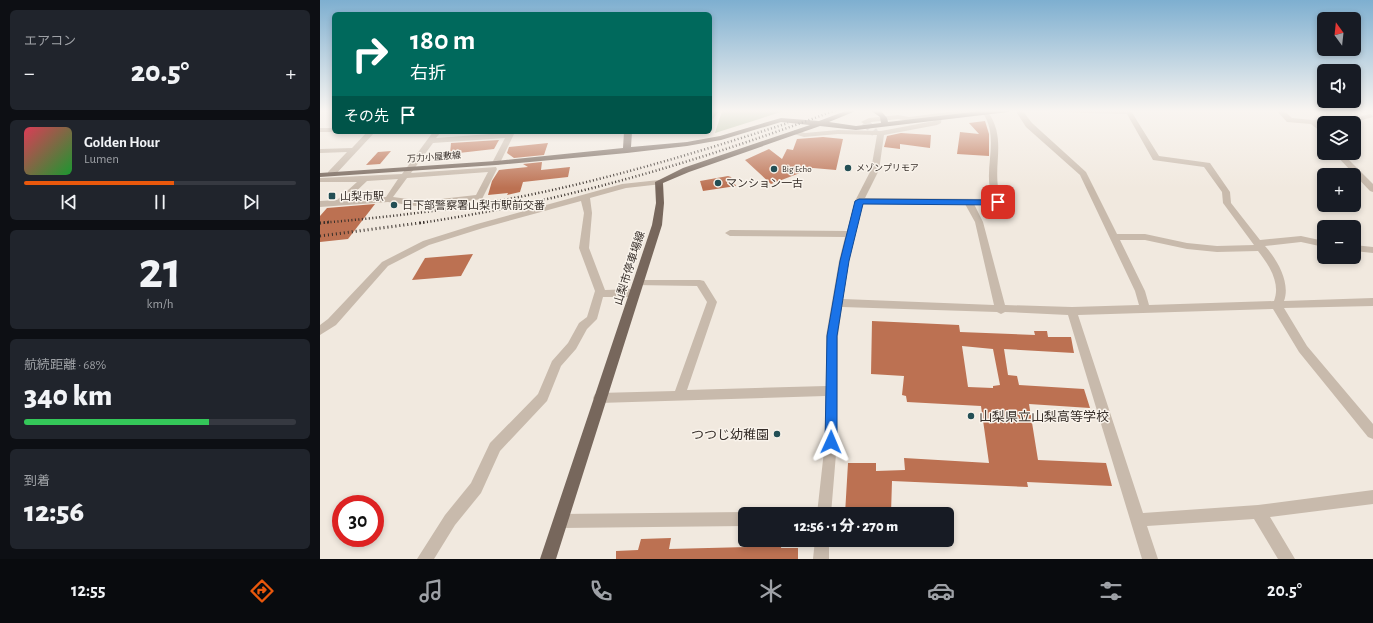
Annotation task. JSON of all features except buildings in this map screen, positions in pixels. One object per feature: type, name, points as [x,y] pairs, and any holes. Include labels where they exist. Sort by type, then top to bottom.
[{"type":"main road","points":[[627,151],[628,136]]},
{"type":"main road","name":"万力小屋敷線","points":[[320,175],[407,172],[627,151],[703,142],[723,136]]},
{"type":"main road","points":[[659,182],[686,170],[785,136]]},
{"type":"main road","name":"山梨市停車場線","points":[[548,559],[656,225],[660,203],[659,182]]},
{"type":"street","points":[[331,174],[367,136]]},
{"type":"street","points":[[390,196],[434,136]]},
{"type":"street","points":[[430,141],[486,136]]},
{"type":"street","points":[[496,163],[509,136]]},
{"type":"street","points":[[825,507],[831,442],[832,336],[844,261],[859,201],[875,170],[881,136]]},
{"type":"street","points":[[859,201],[969,203],[998,202],[993,185],[995,136]]},
{"type":"street","points":[[1042,136],[1083,174],[1140,291],[1145,310]]},
{"type":"street","points":[[1144,136],[1156,158],[1207,165],[1226,192],[1227,203],[1272,263],[1280,279],[1281,296],[1277,306]]},
{"type":"street","points":[[320,151],[354,150]]},
{"type":"street","points":[[1345,160],[1373,189]]},
{"type":"street","points":[[320,180],[365,179],[407,172],[493,169],[478,197],[423,204],[388,199],[320,204]]},
{"type":"street","points":[[339,203],[365,179]]},
{"type":"street","points":[[320,331],[332,322],[385,264],[426,243],[480,226],[625,186],[659,182]]},
{"type":"street","points":[[425,559],[450,520],[476,488],[495,447],[543,397],[556,364],[572,346],[583,326],[592,318],[600,291],[584,248],[588,213],[585,197]]},
{"type":"street","points":[[969,203],[979,222],[1001,310]]},
{"type":"street","points":[[730,233],[851,234]]},
{"type":"street","points":[[1114,237],[1145,237],[1187,246],[1217,249],[1301,239],[1317,242]]},
{"type":"street","points":[[1361,249],[1373,250]]},
{"type":"street","points":[[599,294],[636,288],[700,283],[712,302],[679,395]]},
{"type":"street","points":[[838,303],[1001,310],[1072,311],[1373,302]]},
{"type":"street","points":[[1277,306],[1303,349],[1373,434]]},
{"type":"street","points":[[1072,311],[1150,559]]},
{"type":"street","points":[[599,398],[831,392]]},
{"type":"street","points":[[1138,520],[1258,512],[1373,497]]},
{"type":"street","points":[[1258,512],[1287,559]]},
{"type":"street","points":[[561,521],[738,519]]},
{"type":"street","points":[[821,559],[822,547]]},
{"type":"railway","points":[[320,223],[432,211],[535,194],[608,177],[748,136]]},
{"type":"railway","points":[[422,223],[526,204],[631,178],[683,163],[764,136]]},
{"type":"railway","points":[[320,223],[329,222]]},
{"type":"railway","points":[[422,223],[427,222]]},
{"type":"railway","points":[[320,236],[422,223]]},
{"type":"place","name":"メゾンプリモア","points":[[848,168]]},
{"type":"place","name":"Big Echo","points":[[774,169]]},
{"type":"place","name":"マンション一古","points":[[718,183]]},
{"type":"place","name":"山梨市駅","points":[[332,196]]},
{"type":"place","name":"日下部警察署山梨市駅前交番","points":[[394,205]]},
{"type":"place","name":"山梨県立山梨高等学校","points":[[971,416]]},
{"type":"place","name":"つつじ幼稚園","points":[[777,434]]},
{"type":"route","points":[[831,442],[832,336],[844,261],[859,201],[969,203],[998,202]]}]
